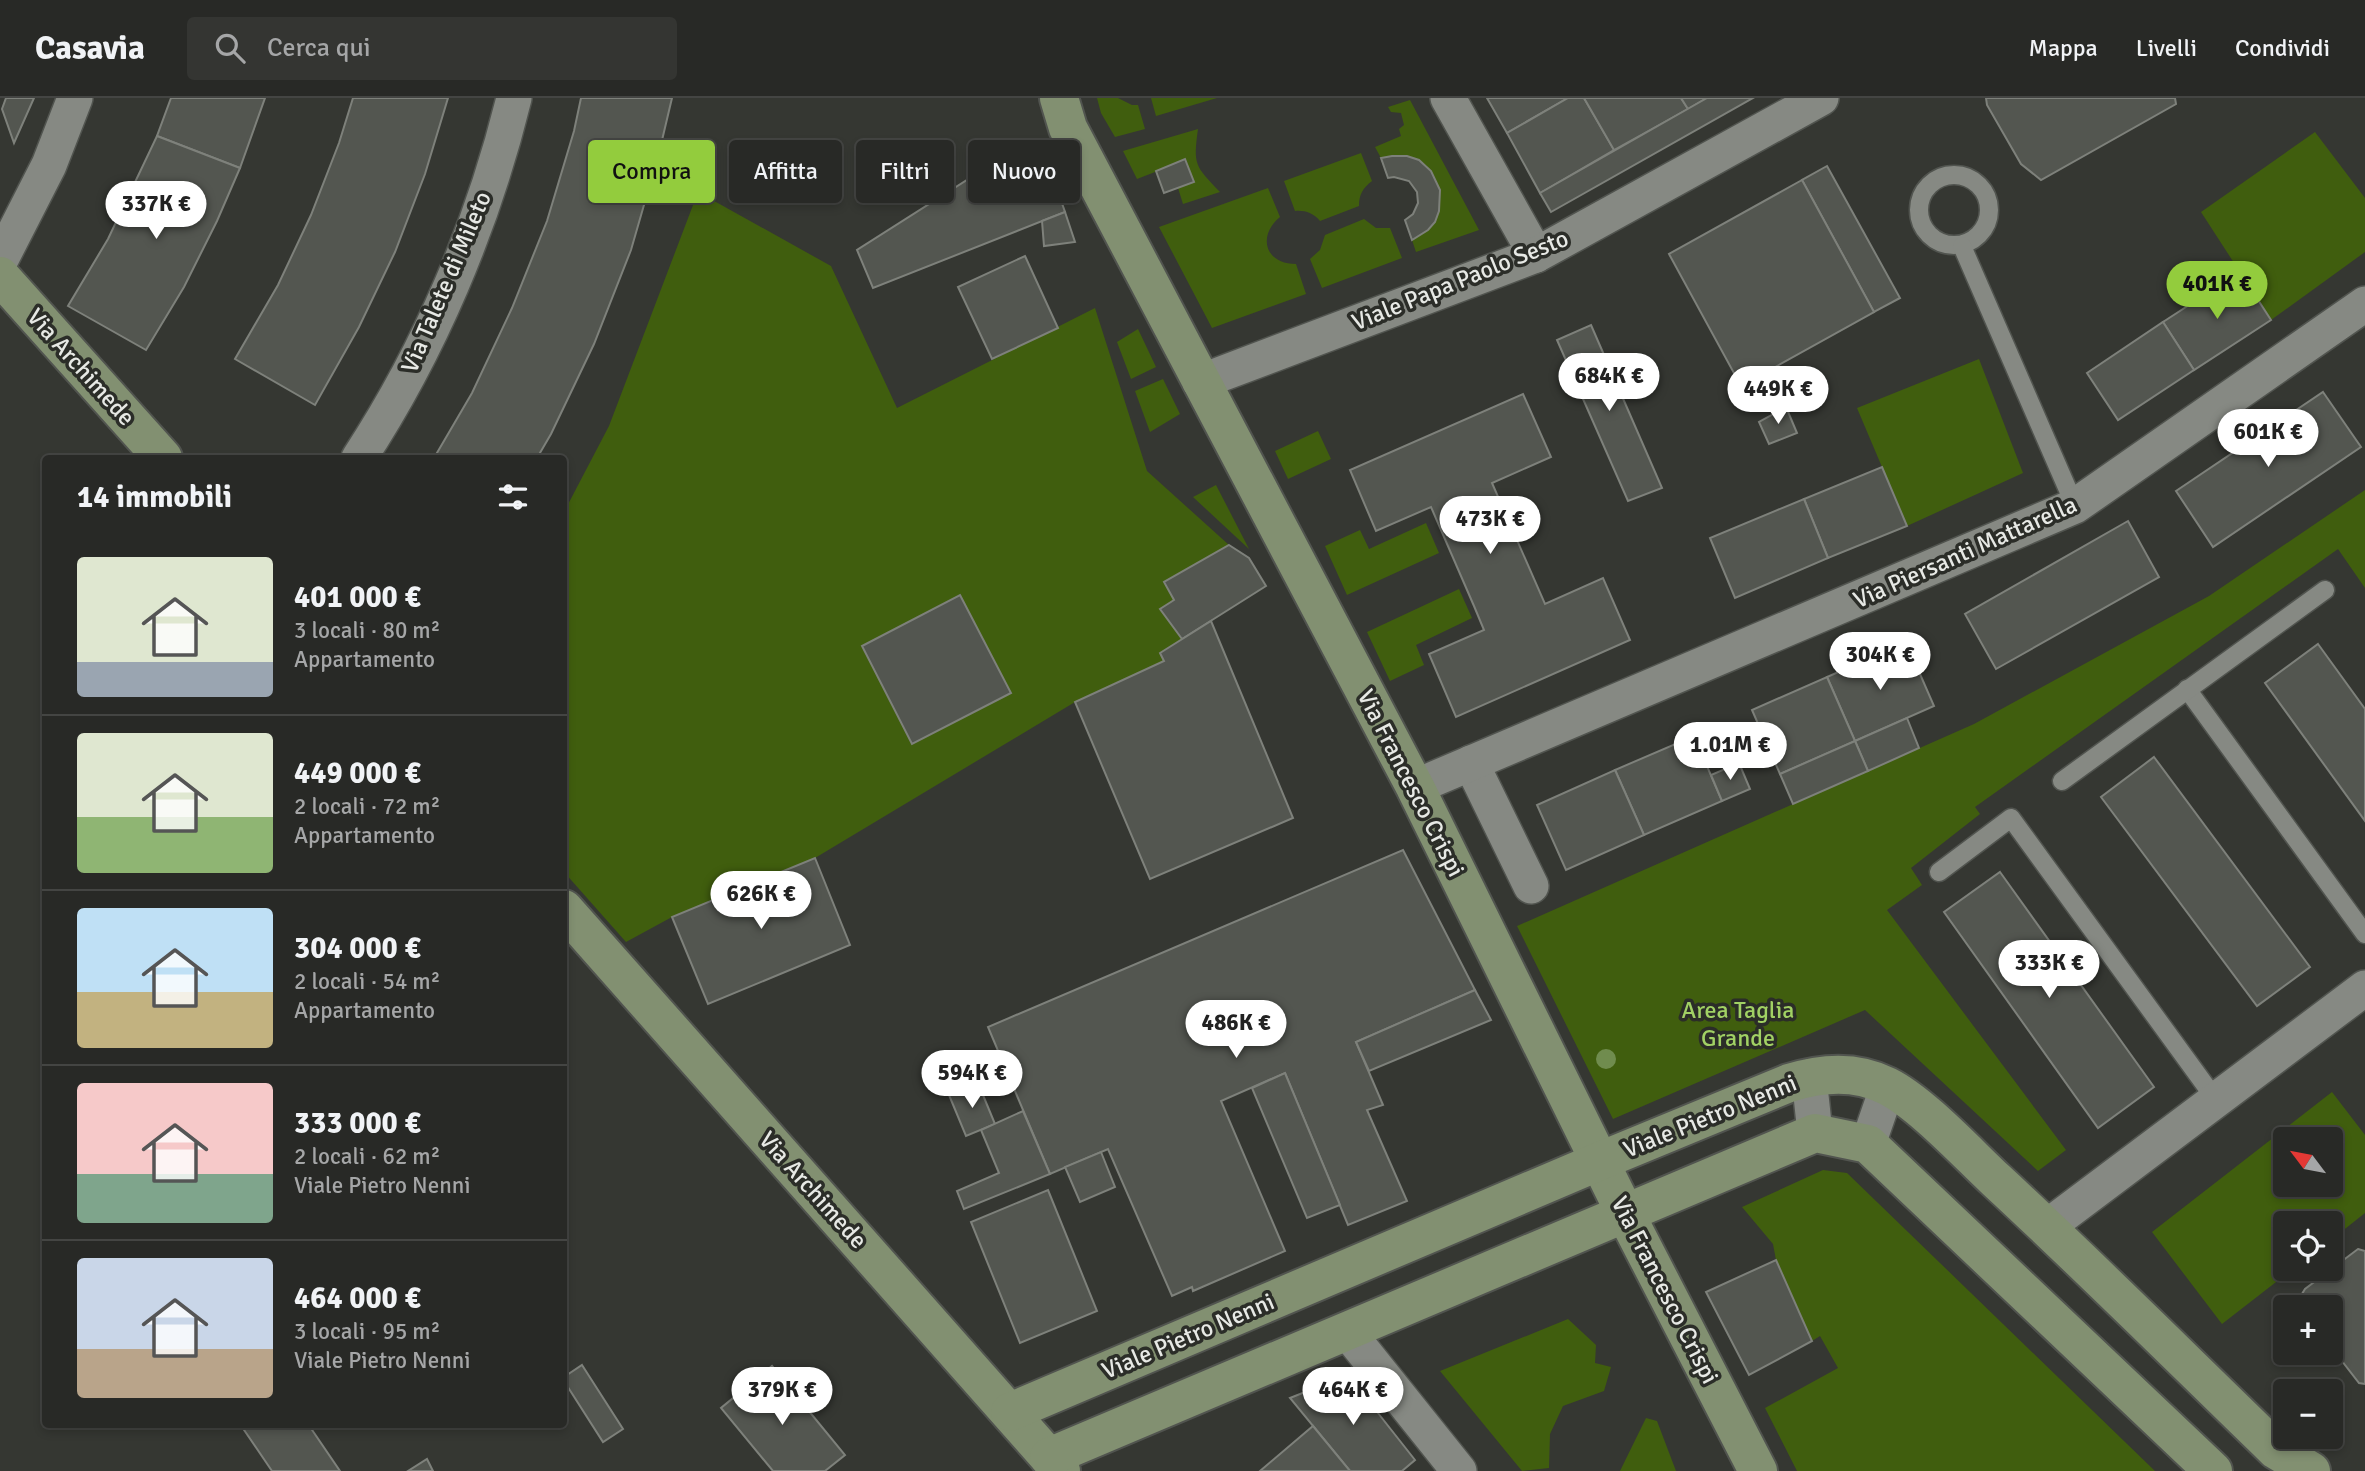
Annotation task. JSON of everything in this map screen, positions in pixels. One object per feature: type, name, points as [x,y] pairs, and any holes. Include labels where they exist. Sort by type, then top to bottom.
[{"type":"street","points":[[0,261],[49,165],[75,98]]},
{"type":"street","name":"Via Talete di Mileto","points":[[361,455],[413,366],[450,288],[481,208],[514,98]]},
{"type":"street","name":"Via Francesco Crispi","points":[[1059,98],[1068,128],[1415,787],[1625,1213],[1758,1471]]},
{"type":"street","points":[[1448,98],[1536,255]]},
{"type":"street","name":"Viale Papa Paolo Sesto","points":[[1200,382],[1536,255],[1821,98]]},
{"type":"street","name":"Via Archimede","points":[[0,276],[160,455]]},
{"type":"street","name":"Via Piersanti Mattarella","points":[[1415,787],[2075,506],[2365,303]]},
{"type":"street","points":[[1471,763],[1531,886]]},
{"type":"street","name":"Via Archimede","points":[[567,912],[1055,1464]]},
{"type":"street","points":[[2047,1227],[2365,988]]},
{"type":"street","name":"Viale Pietro Nenni","points":[[1010,1412],[1789,1083],[1837,1073],[1888,1086],[1917,1107],[2047,1227],[2276,1450],[2308,1471]]},
{"type":"street","points":[[1809,1077],[1815,1133]]},
{"type":"street","points":[[1868,1144],[1888,1086]]},
{"type":"street","points":[[1055,1464],[1347,1331],[1815,1133],[1868,1144],[2213,1471]]},
{"type":"street","points":[[1347,1331],[1459,1471]]},
{"type":"lane","points":[[1946,175],[1965,176],[1981,186],[1990,203],[1989,221],[1978,237],[1962,246],[1943,245],[1927,235],[1919,218],[1920,199],[1924,191],[1929,184],[1946,175]]},
{"type":"lane","points":[[1962,246],[2075,506]]},
{"type":"lane","points":[[2062,781],[2325,590]]},
{"type":"lane","points":[[2187,689],[2365,934]]},
{"type":"lane","points":[[1939,872],[2011,818],[2216,1100]]},
{"type":"green space","points":[[1097,98],[1118,98],[1138,105],[1145,129],[1115,137],[1101,113]]},
{"type":"green space","points":[[1151,98],[1217,98],[1156,116]]},
{"type":"green space","points":[[1410,100],[1479,230],[1416,252],[1412,240],[1439,211],[1438,185],[1426,167],[1417,161],[1407,157],[1381,158],[1375,147],[1401,136],[1399,129],[1404,125],[1401,113],[1391,112],[1388,107]]},
{"type":"green space","points":[[1198,129],[1198,164],[1220,192],[1183,204],[1178,188],[1194,182],[1186,160],[1137,179],[1123,151]]},
{"type":"green space","points":[[2315,132],[2365,198],[2365,252],[2271,320],[2201,212]]},
{"type":"green space","points":[[1361,153],[1372,181],[1362,192],[1359,206],[1320,221],[1309,213],[1295,211],[1284,181]]},
{"type":"green space","points":[[1268,188],[1280,217],[1268,232],[1268,248],[1277,259],[1296,264],[1306,294],[1212,328],[1159,227]]},
{"type":"green space","points":[[715,201],[831,266],[897,408],[1095,308],[1147,471],[1229,545],[1249,558],[1266,586],[1161,653],[1164,661],[1075,702],[815,858],[672,917],[626,942],[567,875],[567,506],[609,426],[694,203]]},
{"type":"green space","points":[[1364,219],[1376,228],[1390,228],[1402,258],[1322,288],[1310,259],[1320,250],[1325,235]]},
{"type":"green space","points":[[1138,329],[1156,367],[1131,379],[1117,342]]},
{"type":"green space","points":[[1979,359],[2023,473],[1907,526],[1857,408]]},
{"type":"green space","points":[[1163,379],[1180,414],[1150,432],[1135,391]]},
{"type":"green space","points":[[1318,431],[1331,459],[1288,479],[1275,451]]},
{"type":"green space","points":[[1216,485],[1249,549],[1193,497]]},
{"type":"green space","name":"Area Taglia Grande","points":[[2365,490],[2365,588],[2338,549],[1975,807],[1980,814],[1911,868],[1922,885],[1887,910],[2066,1150],[2038,1171],[1865,1010],[1613,1119],[1517,926],[1974,724],[2209,596]]},
{"type":"green space","points":[[1426,523],[1439,553],[1347,595],[1325,546],[1360,530],[1369,549]]},
{"type":"green space","points":[[1459,589],[1472,618],[1416,645],[1424,665],[1390,681],[1367,632]]},
{"type":"green space","points":[[2332,1092],[2365,1135],[2365,1213],[2343,1230],[2343,1211],[2273,1211],[2273,1281],[2278,1281],[2222,1324],[2152,1232],[2273,1138],[2273,1197],[2343,1197],[2343,1127],[2287,1127]]},
{"type":"green space","points":[[1823,1170],[1847,1173],[2155,1471],[1797,1471],[1765,1408],[1838,1368],[1820,1336],[1812,1341],[1776,1260],[1773,1244],[1742,1207]]},
{"type":"green space","points":[[1568,1319],[1596,1345],[1595,1363],[1611,1367],[1604,1391],[1563,1406],[1550,1434],[1549,1468],[1522,1471],[1440,1371]]},
{"type":"green space","points":[[1646,1418],[1657,1421],[1676,1471],[1620,1471]]},
{"type":"building","points":[[6,98],[34,98],[14,143],[2,109]]},
{"type":"building","points":[[171,98],[265,98],[240,168],[157,136]]},
{"type":"building","points":[[353,98],[448,98],[425,174],[395,252],[359,327],[315,405],[235,359],[278,285],[311,215]]},
{"type":"building","points":[[581,98],[672,98],[662,140],[588,140],[588,203],[645,203],[631,250],[594,344],[539,455],[436,455],[472,393],[512,308],[547,221]]},
{"type":"building","points":[[1487,98],[1568,98],[1507,133]]},
{"type":"building","points":[[1568,98],[1584,98],[1614,150],[1540,193],[1507,133]]},
{"type":"building","points":[[1584,98],[1681,98],[1688,109],[1614,150]]},
{"type":"building","points":[[1681,98],[1707,98],[1688,109]]},
{"type":"building","points":[[1707,98],[1753,98],[1551,212],[1540,193]]},
{"type":"building","points":[[1986,98],[2175,98],[2176,104],[2041,180],[2021,164],[1987,105]]},
{"type":"building","points":[[157,136],[240,168],[184,287],[146,350],[68,306],[108,239]]},
{"type":"building","points":[[1407,156],[1419,160],[1431,171],[1440,190],[1439,211],[1435,222],[1412,240],[1405,220],[1413,214],[1418,203],[1417,192],[1409,181],[1388,178],[1381,158]]},
{"type":"building","points":[[1185,159],[1194,182],[1164,193],[1156,171]]},
{"type":"building","points":[[1827,166],[1900,298],[1874,312],[1802,180]]},
{"type":"building","points":[[968,179],[968,203],[1062,203],[1065,212],[873,288],[857,250],[931,203],[954,203],[954,188]]},
{"type":"building","points":[[1802,180],[1874,312],[1741,386],[1669,254]]},
{"type":"building","points":[[1065,212],[1075,242],[1044,246],[1042,221]]},
{"type":"building","points":[[1025,256],[1058,328],[992,359],[958,287]]},
{"type":"building","points":[[2240,272],[2271,320],[2194,370],[2163,322]]},
{"type":"building","points":[[2163,322],[2194,370],[2118,420],[2087,373]]},
{"type":"building","points":[[1591,325],[1662,488],[1628,501],[1557,340]]},
{"type":"building","points":[[2323,392],[2361,447],[2213,547],[2176,491]]},
{"type":"building","points":[[1523,394],[1551,457],[1492,483],[1545,604],[1603,578],[1630,640],[1456,717],[1429,654],[1484,630],[1474,606],[1431,507],[1376,531],[1350,470]]},
{"type":"building","points":[[1786,407],[1797,433],[1769,444],[1759,422]]},
{"type":"building","points":[[1882,467],[1907,526],[1828,558],[1804,499]]},
{"type":"building","points":[[1804,499],[1828,558],[1735,598],[1710,538]]},
{"type":"building","points":[[2128,521],[2159,577],[1996,669],[1965,614]]},
{"type":"building","points":[[1229,545],[1249,558],[1266,586],[1182,639],[1160,609],[1174,600],[1164,582]]},
{"type":"building","points":[[960,595],[1011,693],[912,744],[862,646]]},
{"type":"building","points":[[1211,621],[1293,818],[1150,879],[1075,702],[1164,661],[1160,653]]},
{"type":"building","points":[[1906,642],[1934,706],[1855,741],[1827,677]]},
{"type":"building","points":[[2318,644],[2365,709],[2365,821],[2265,683]]},
{"type":"building","points":[[1827,677],[1855,741],[1780,774],[1752,710]]},
{"type":"building","points":[[1907,718],[1919,748],[1868,771],[1855,741]]},
{"type":"building","points":[[1694,736],[1722,801],[1644,835],[1615,770]]},
{"type":"building","points":[[1855,741],[1868,771],[1793,804],[1780,774]]},
{"type":"building","points":[[2154,757],[2310,967],[2257,1006],[2101,797]]},
{"type":"building","points":[[1739,763],[1750,789],[1722,801],[1711,775]]},
{"type":"building","points":[[1615,770],[1644,835],[1566,870],[1537,805]]},
{"type":"building","points":[[1403,850],[1475,990],[1356,1042],[1383,1105],[1367,1110],[1407,1201],[1348,1225],[1285,1073],[1221,1101],[1285,1251],[1193,1291],[1192,1287],[1172,1296],[1108,1149],[1050,1174],[988,1027]]},
{"type":"building","points":[[815,858],[850,945],[708,1004],[672,917]]},
{"type":"building","points":[[2000,872],[2154,1087],[2098,1128],[1944,912]]},
{"type":"building","points":[[1475,990],[1491,1020],[1369,1071],[1356,1042]]},
{"type":"building","points":[[1285,1073],[1340,1205],[1307,1218],[1252,1088]]},
{"type":"building","points":[[978,1083],[995,1124],[966,1136],[949,1095]]},
{"type":"building","points":[[1023,1111],[1050,1174],[964,1209],[957,1191],[999,1173],[981,1130]]},
{"type":"building","points":[[1101,1152],[1115,1187],[1080,1202],[1065,1167]]},
{"type":"building","points":[[1048,1190],[1097,1311],[1020,1343],[971,1222]]},
{"type":"building","points":[[2358,1249],[2365,1251],[2365,1384],[2359,1383],[2343,1362],[2343,1295],[2302,1294],[2316,1281],[2343,1281],[2343,1260]]},
{"type":"building","points":[[1776,1260],[1812,1341],[1749,1375],[1706,1292]]},
{"type":"building","points":[[582,1365],[623,1429],[603,1442],[567,1386],[567,1375]]},
{"type":"building","points":[[772,1366],[845,1455],[825,1471],[773,1471],[721,1408]]},
{"type":"building","points":[[1348,1375],[1415,1460],[1402,1471],[1350,1471],[1290,1398]]},
{"type":"building","points":[[1313,1426],[1350,1471],[1260,1471]]},
{"type":"building","points":[[243,1428],[311,1428],[340,1471],[272,1471]]},
{"type":"building","points":[[427,1459],[433,1471],[408,1471]]}]
